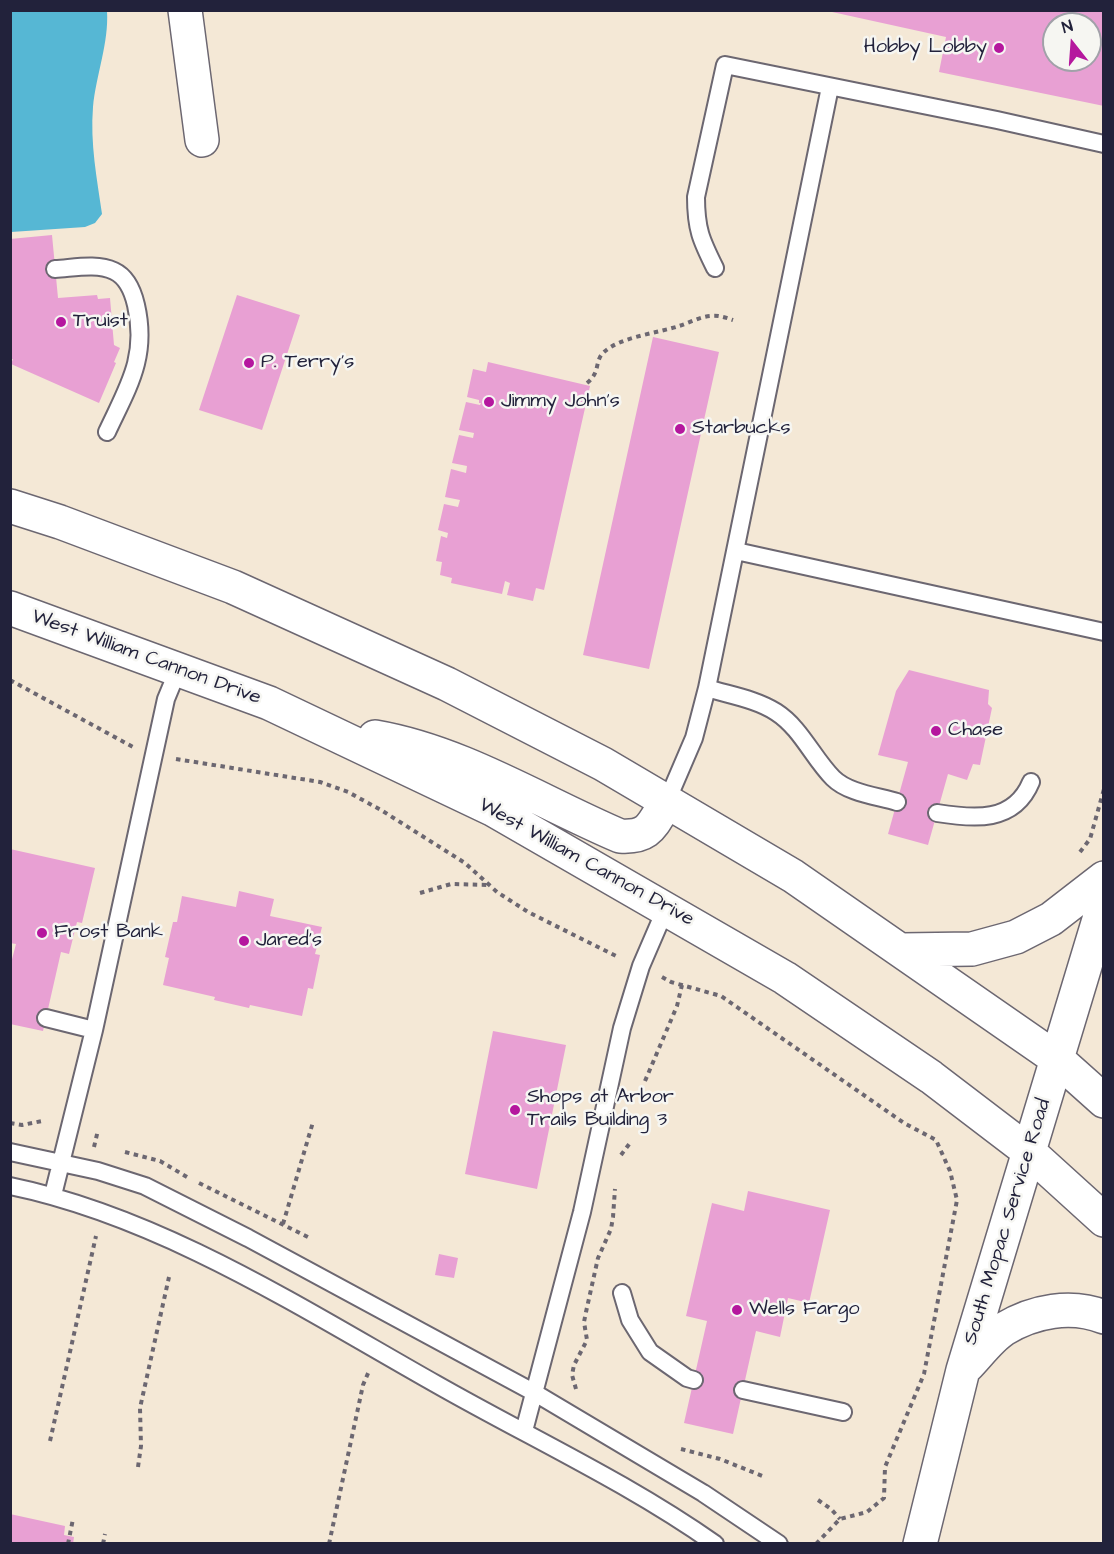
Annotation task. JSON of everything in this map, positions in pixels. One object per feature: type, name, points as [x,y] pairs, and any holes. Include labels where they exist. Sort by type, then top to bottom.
[{"type":"main road","points":[[185,10],[202,140]]},
{"type":"main road","points":[[10,506],[60,522],[233,587],[447,684],[603,764],[793,876],[1057,1059],[1104,1101]]},
{"type":"main road","name":"West William Cannon Drive","points":[[10,608],[270,703],[492,809],[785,978],[931,1077],[1028,1151],[1104,1220]]},
{"type":"main road","points":[[320,728],[397,741],[460,763],[620,836],[634,837],[647,832],[668,801]]},
{"type":"main road","points":[[902,950],[972,949],[1016,937],[1051,919],[1104,878]]},
{"type":"main road","name":"South Mopac Service Road","points":[[920,1544],[963,1370],[1104,903]]},
{"type":"main road","points":[[963,1370],[1002,1330],[1037,1314],[1064,1310],[1090,1312],[1104,1317]]},
{"type":"lane","points":[[715,268],[699,236],[696,197],[725,65],[1104,144]]},
{"type":"lane","points":[[668,801],[694,738],[707,688],[830,87]]},
{"type":"lane","points":[[55,269],[99,267],[116,272],[134,293],[139,318],[140,347],[135,368],[106,432]]},
{"type":"lane","points":[[736,551],[1104,633]]},
{"type":"lane","points":[[53,1195],[94,1030],[166,699],[178,670]]},
{"type":"lane","points":[[707,688],[762,705],[777,713],[790,724],[834,779],[847,787],[897,802]]},
{"type":"lane","points":[[937,813],[972,818],[993,815],[1015,805],[1026,794],[1031,782]]},
{"type":"lane","points":[[524,1431],[582,1212],[622,1028],[641,966],[666,908]]},
{"type":"lane","points":[[46,1018],[94,1030]]},
{"type":"lane","points":[[10,1152],[98,1171],[145,1186],[310,1270],[535,1392],[703,1493],[779,1544]]},
{"type":"lane","points":[[10,1186],[53,1195],[151,1230],[224,1266],[524,1431],[686,1524],[714,1544]]},
{"type":"lane","points":[[622,1293],[630,1320],[650,1352],[693,1380]]},
{"type":"lane","points":[[743,1390],[843,1412]]},
{"type":"path","points":[[587,383],[596,376],[599,359],[603,352],[610,348],[643,334],[680,326],[707,316],[721,315],[733,320]]},
{"type":"path","points":[[10,680],[133,748]]},
{"type":"path","points":[[175,759],[320,782],[348,792],[465,863],[490,885],[528,912],[616,956]]},
{"type":"path","points":[[1076,858],[1090,839],[1104,789]]},
{"type":"path","points":[[420,893],[451,884],[490,885]]},
{"type":"path","points":[[662,977],[721,996],[904,1123],[936,1140],[950,1171],[957,1200],[950,1245],[921,1382],[885,1467],[884,1498],[867,1512],[840,1519],[816,1544]]},
{"type":"path","points":[[645,1081],[677,1006],[682,985]]},
{"type":"path","points":[[10,1123],[22,1125],[42,1121]]},
{"type":"path","points":[[283,1224],[313,1122]]},
{"type":"path","points":[[50,1441],[96,1235]]},
{"type":"path","points":[[138,1467],[141,1446],[140,1408],[169,1277]]},
{"type":"path","points":[[329,1544],[363,1385],[372,1365]]},
{"type":"path","points":[[818,1500],[840,1519]]},
{"type":"path","points":[[68,1544],[73,1519]]},
{"type":"path","points":[[103,1544],[105,1534]]},
{"type":"water","points":[[11,10],[107,11],[106,35],[92,120],[94,161],[102,214],[95,223],[85,227],[11,232]]},
{"type":"building","name":"Hobby Lobby","points":[[823,10],[1104,10],[1104,106],[939,72],[946,37]]},
{"type":"building","name":"Truist","points":[[52,235],[58,298],[97,295],[98,299],[110,298],[114,345],[120,348],[99,403],[11,364],[13,359],[10,359],[10,239]]},
{"type":"building","name":"P. Terry's","points":[[237,295],[300,315],[262,430],[199,410]]},
{"type":"building","points":[[653,337],[719,352],[649,669],[583,655]]},
{"type":"building","points":[[488,362],[590,386],[544,590],[536,588],[533,601],[507,595],[510,583],[505,581],[502,594],[451,583],[452,578],[440,575],[442,562],[436,561],[441,536],[447,538],[448,533],[438,530],[444,504],[458,507],[460,500],[445,497],[451,469],[466,473],[467,466],[452,463],[459,435],[473,438],[474,433],[459,430],[466,402],[480,405],[481,403],[479,400],[467,397],[473,369],[486,372]]},
{"type":"building","name":"Chase","points":[[909,670],[989,690],[988,704],[992,708],[980,765],[973,764],[967,780],[948,774],[928,845],[888,834],[908,762],[878,755],[896,691]]},
{"type":"building","name":"Frost Bank","points":[[10,849],[95,868],[82,923],[77,922],[69,954],[61,952],[43,1031],[10,1024],[10,967],[16,944],[10,943]]},
{"type":"building","name":"Jared's","points":[[239,891],[274,899],[270,916],[322,927],[315,954],[320,955],[313,989],[308,988],[302,1016],[250,1005],[249,1008],[214,1000],[215,997],[163,985],[169,958],[165,957],[173,922],[177,922],[182,896],[236,907]]},
{"type":"building","name":"Shops at Arbor Trails Building 3","points":[[493,1031],[566,1045],[537,1189],[465,1174]]},
{"type":"building","name":"Wells Fargo","points":[[748,1191],[830,1210],[809,1303],[788,1298],[780,1337],[756,1331],[733,1434],[684,1423],[707,1321],[686,1316],[712,1203],[744,1211]]},
{"type":"building","points":[[439,1254],[458,1258],[454,1278],[435,1275]]},
{"type":"building","points":[[10,1514],[65,1526],[64,1535],[74,1537],[73,1544],[10,1544]]},
{"type":"place","name":"Hobby Lobby","points":[[999,48]]},
{"type":"place","name":"Truist","points":[[61,322]]},
{"type":"place","name":"P. Terry's","points":[[249,363]]},
{"type":"place","name":"Jimmy John's","points":[[489,402]]},
{"type":"place","name":"Starbucks","points":[[680,429]]},
{"type":"place","name":"Chase","points":[[936,731]]},
{"type":"place","name":"Frost Bank","points":[[42,933]]},
{"type":"place","name":"Jared's","points":[[244,941]]},
{"type":"place","name":"Shops at Arbor Trails Building 3","points":[[515,1110]]},
{"type":"place","name":"Wells Fargo","points":[[737,1310]]}]
